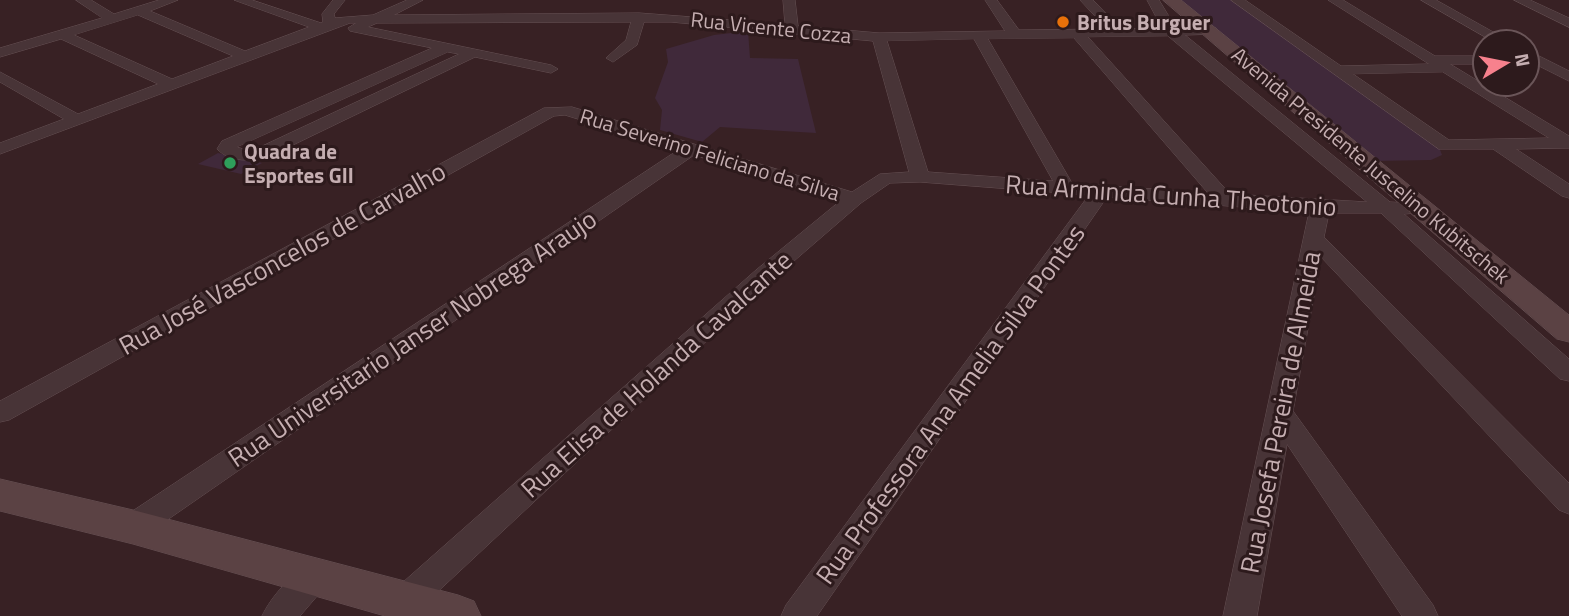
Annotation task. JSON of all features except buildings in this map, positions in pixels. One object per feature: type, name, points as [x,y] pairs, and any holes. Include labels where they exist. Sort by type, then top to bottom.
[{"type":"main road","name":"Avenida Presidente Juscelino Kubitschek","points":[[1171,0],[1562,327]]},
{"type":"main road","points":[[0,495],[133,527],[458,616]]},
{"type":"street","points":[[82,0],[113,19]]},
{"type":"street","points":[[4,48],[172,0]]},
{"type":"street","points":[[240,0],[327,25]]},
{"type":"street","points":[[327,25],[328,14],[339,0]]},
{"type":"street","points":[[416,0],[355,28],[551,69]]},
{"type":"street","points":[[497,19],[508,0]]},
{"type":"street","points":[[595,17],[602,0]]},
{"type":"street","points":[[789,0],[792,28]]},
{"type":"street","points":[[991,0],[1015,35]]},
{"type":"street","points":[[1086,0],[1119,34]]},
{"type":"street","points":[[1153,0],[1172,32],[1386,208],[1569,373]]},
{"type":"street","points":[[1237,0],[1445,145],[1569,143]]},
{"type":"street","points":[[1334,0],[1569,143]]},
{"type":"street","points":[[1427,0],[1478,28]]},
{"type":"street","points":[[1520,0],[1569,23]]},
{"type":"street","points":[[142,12],[246,56]]},
{"type":"street","name":"Rua Vicente Cozza","points":[[327,25],[351,19],[639,18],[694,14],[879,37],[1211,31]]},
{"type":"street","points":[[612,58],[632,42],[639,18]]},
{"type":"street","points":[[0,149],[327,25]]},
{"type":"street","points":[[1078,34],[1225,201]]},
{"type":"street","points":[[66,36],[173,85]]},
{"type":"street","points":[[979,36],[1067,190]]},
{"type":"street","points":[[879,37],[920,177]]},
{"type":"street","points":[[444,48],[228,145],[226,149],[244,156],[262,153],[470,54]]},
{"type":"street","points":[[1337,70],[1471,61]]},
{"type":"street","points":[[1541,62],[1569,76]]},
{"type":"street","points":[[1552,67],[1569,67]]},
{"type":"street","points":[[0,76],[78,120]]},
{"type":"street","name":"Rua Severino Feliciano da Silva","points":[[566,110],[854,199]]},
{"type":"street","name":"Rua José Vasconcelos de Carvalho","points":[[0,413],[544,113],[566,110]]},
{"type":"street","points":[[1497,144],[1569,192]]},
{"type":"street","name":"Rua Universitario Janser Nobrega Araujo","points":[[133,527],[691,149]]},
{"type":"street","name":"Rua Arminda Cunha Theotonio","points":[[920,177],[1320,207],[1422,208]]},
{"type":"street","name":"Rua Elisa de Holanda Cavalcante","points":[[405,601],[764,275],[854,199],[886,178],[920,177]]},
{"type":"street","name":"Rua Professora Ana Amelia Silva Pontes","points":[[798,616],[1101,192]]},
{"type":"street","name":"Rua Josefa Pereira de Almeida","points":[[1240,616],[1320,207]]},
{"type":"street","points":[[1314,238],[1564,492]]},
{"type":"street","points":[[1510,320],[1562,327]]},
{"type":"street","points":[[1279,411],[1421,616]]},
{"type":"street","points":[[279,616],[313,578]]},
{"type":"shaded area","points":[[1179,0],[1232,0],[1439,147],[1442,155],[1431,160],[1375,161]]},
{"type":"shaded area","points":[[748,31],[750,58],[798,59],[816,133],[720,127],[702,142],[660,130],[662,110],[655,98],[668,62],[666,49],[714,35]]},
{"type":"shaded area","name":"Quadra de Esportes GII","points":[[218,153],[262,163],[241,174],[198,164]]},
{"type":"place","name":"Britus Burguer","points":[[1063,22]]},
{"type":"place","name":"Quadra de Esportes GII","points":[[230,163]]}]
